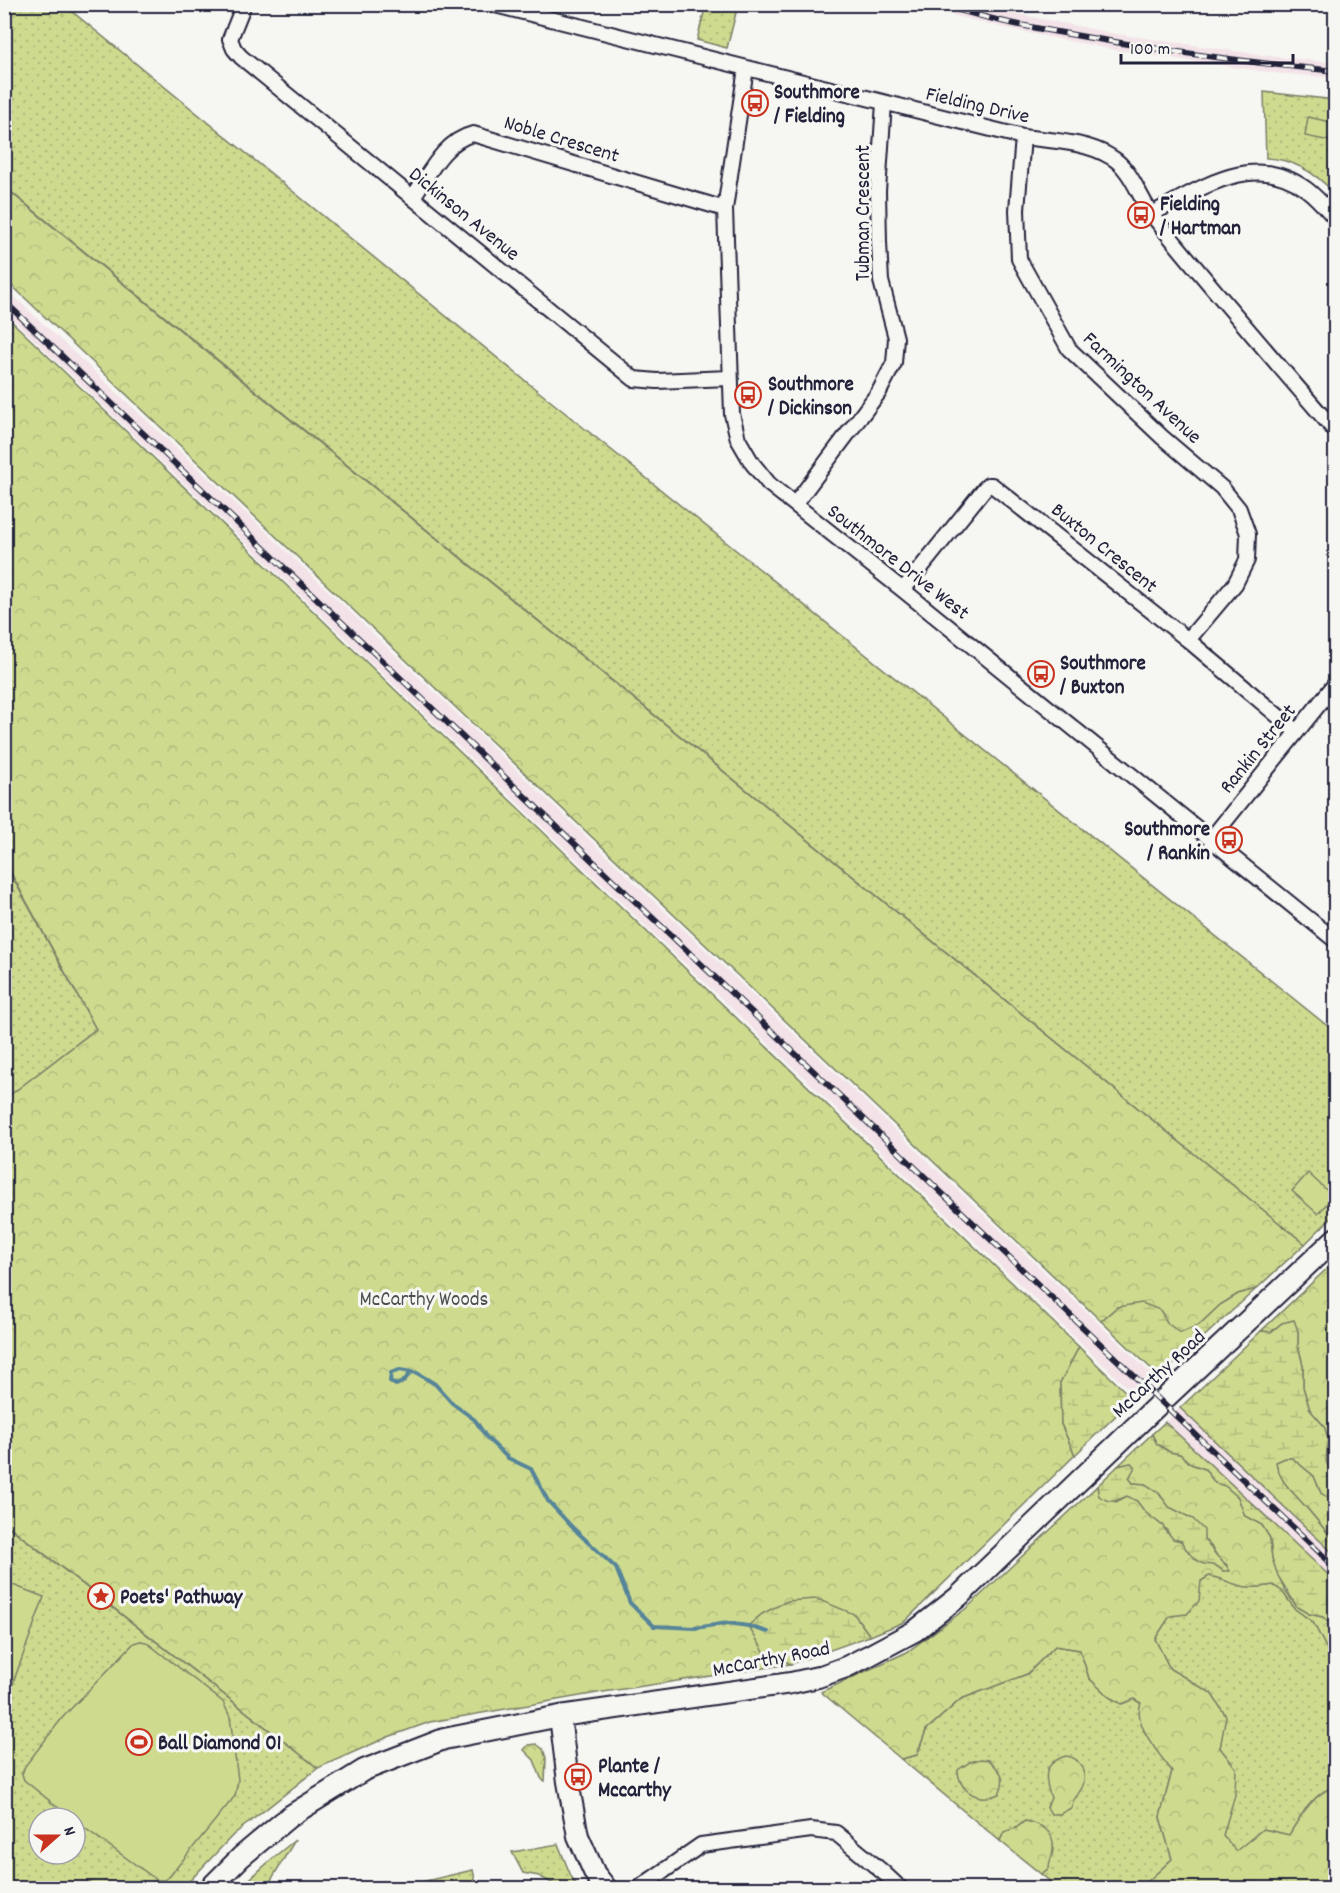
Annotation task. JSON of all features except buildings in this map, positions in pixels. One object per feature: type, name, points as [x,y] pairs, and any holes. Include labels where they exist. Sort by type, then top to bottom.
[{"type":"street","name":"Dickinson Avenue","points":[[244,4],[230,39],[234,49],[241,57],[634,379],[657,381],[729,378]]},
{"type":"street","name":"Fielding Drive","points":[[491,4],[1023,137],[1100,150],[1122,166],[1151,213],[1335,432]]},
{"type":"street","name":"Southmore Drive West","points":[[747,68],[725,209],[732,414],[738,439],[752,463],[769,484],[1335,941]]},
{"type":"street","name":"Tubman Crescent","points":[[795,504],[879,392],[894,363],[896,338],[881,281],[879,242],[878,191],[884,103]]},
{"type":"street","name":"Noble Crescent","points":[[412,197],[450,144],[459,138],[474,134],[725,209]]},
{"type":"street","name":"Farmington Avenue","points":[[1023,137],[1017,210],[1019,259],[1069,349],[1162,437],[1222,488],[1239,509],[1248,534],[1247,560],[1235,584],[1188,640]]},
{"type":"street","points":[[1151,213],[1230,175],[1256,171],[1282,176],[1306,188],[1335,219]]},
{"type":"street","name":"Buxton Crescent","points":[[903,590],[985,488],[992,485],[1188,640],[1297,732]]},
{"type":"street","name":"Rankin Street","points":[[1211,839],[1335,684]]},
{"type":"street","name":"McCarthy Road","points":[[210,1888],[241,1857],[290,1816],[364,1770],[444,1739],[560,1716],[791,1683],[818,1677],[846,1667],[915,1632],[958,1597],[1335,1238]]},
{"type":"street","points":[[560,1716],[568,1782],[578,1836],[595,1874],[606,1888]]},
{"type":"street","points":[[639,1888],[701,1845],[811,1830],[836,1833],[900,1888]]},
{"type":"shaded area","points":[[909,5],[974,5],[1116,34],[1335,63],[1335,78],[1275,73],[1115,50],[1019,31]]},
{"type":"shaded area","points":[[4,287],[260,526],[1159,1381],[1141,1401],[5,312]]},
{"type":"shaded area","points":[[1180,1408],[1335,1555],[1335,1581],[1165,1422]]},
{"type":"green space","points":[[4,5],[64,5],[533,387],[1335,1032],[1335,1214],[1305,1244],[5,187]]},
{"type":"green space","points":[[706,5],[738,5],[727,48],[697,40]]},
{"type":"green space","points":[[1264,92],[1335,100],[1335,194],[1304,169],[1286,161],[1266,158]]},
{"type":"green space","points":[[1308,117],[1335,123],[1335,142],[1305,136]]},
{"type":"green space","points":[[4,187],[1305,1244],[1256,1289],[1238,1294],[1220,1305],[1199,1325],[1180,1333],[1168,1324],[1160,1310],[1117,1307],[1101,1321],[5,279]]},
{"type":"green space","name":"McCarthy Woods","points":[[4,314],[1079,1347],[1060,1383],[1061,1424],[1075,1455],[904,1622],[870,1636],[854,1614],[765,1653],[791,1664],[603,1692],[430,1722],[388,1737],[318,1768],[5,1523],[5,1099],[96,1029],[5,862]]},
{"type":"green space","points":[[4,862],[96,1029],[5,1099],[4,1099]]},
{"type":"green space","points":[[1308,1173],[1333,1196],[1318,1214],[1292,1191]]},
{"type":"green space","points":[[1335,1261],[1335,1541],[1286,1486],[1276,1462],[1292,1458],[1314,1476],[1321,1493],[1331,1474],[1326,1461],[1328,1439],[1324,1426],[1310,1410],[1303,1387],[1303,1366],[1298,1345],[1298,1331],[1282,1323],[1271,1332],[1261,1331]]},
{"type":"green space","points":[[1256,1289],[1160,1377],[1101,1321],[1117,1307],[1142,1303],[1160,1310],[1168,1324],[1181,1333],[1199,1325],[1220,1305],[1238,1294]]},
{"type":"green space","points":[[1294,1320],[1298,1331],[1298,1345],[1303,1366],[1303,1387],[1310,1410],[1324,1426],[1328,1438],[1326,1461],[1334,1494],[1330,1499],[1321,1493],[1314,1476],[1292,1458],[1276,1462],[1280,1475],[1287,1485],[1335,1541],[1335,1555],[1180,1408],[1261,1331],[1271,1332],[1282,1323]]},
{"type":"green space","points":[[1079,1347],[1133,1399],[1075,1455],[1061,1424],[1060,1383]]},
{"type":"green space","points":[[1165,1422],[1335,1581],[1335,1629],[1323,1617],[1309,1614],[1297,1607],[1278,1576],[1272,1558],[1270,1538],[1262,1525],[1245,1516],[1238,1497],[1225,1486],[1215,1483],[1205,1469],[1191,1464],[1180,1454],[1170,1452],[1157,1444],[1152,1434]]},
{"type":"green space","points":[[1152,1434],[1157,1444],[1170,1452],[1180,1454],[1191,1464],[1205,1469],[1215,1483],[1225,1485],[1238,1497],[1245,1516],[1262,1525],[1270,1538],[1272,1558],[1285,1591],[1297,1607],[1309,1614],[1323,1617],[1335,1629],[1335,1665],[1313,1622],[1295,1609],[1282,1591],[1273,1585],[1246,1587],[1209,1576],[1201,1581],[1199,1601],[1187,1614],[1170,1616],[1155,1639],[1170,1669],[1211,1693],[1226,1716],[1220,1748],[1236,1768],[1235,1795],[1223,1835],[1236,1851],[1263,1829],[1289,1835],[1314,1800],[1335,1786],[1335,1888],[1141,1888],[1172,1859],[1160,1817],[1172,1771],[1144,1730],[1139,1711],[1141,1703],[1134,1699],[1122,1704],[1109,1697],[1089,1678],[1080,1650],[1055,1646],[1027,1674],[961,1699],[926,1730],[917,1755],[901,1759],[821,1692],[907,1652],[968,1607],[1097,1486],[1099,1496],[1116,1502],[1127,1496],[1137,1501],[1145,1512],[1163,1526],[1166,1532],[1181,1541],[1186,1549],[1215,1564],[1223,1571],[1227,1565],[1218,1558],[1193,1519],[1169,1507],[1158,1492],[1145,1484],[1133,1483],[1129,1479],[1131,1463],[1118,1466]]},
{"type":"green space","points":[[1131,1463],[1135,1467],[1129,1478],[1133,1483],[1145,1484],[1158,1492],[1169,1507],[1193,1519],[1204,1530],[1204,1539],[1230,1571],[1223,1571],[1214,1565],[1198,1561],[1181,1541],[1173,1539],[1137,1501],[1127,1496],[1113,1501],[1099,1496],[1097,1486],[1118,1466]]},
{"type":"green space","points":[[4,1523],[318,1768],[233,1835],[183,1888],[5,1888]]},
{"type":"green space","points":[[1209,1576],[1246,1586],[1273,1585],[1282,1591],[1295,1609],[1313,1622],[1335,1665],[1335,1786],[1314,1800],[1289,1835],[1263,1829],[1236,1852],[1223,1835],[1228,1816],[1220,1748],[1225,1716],[1211,1693],[1170,1669],[1155,1639],[1170,1615],[1187,1614],[1201,1581]]},
{"type":"green space","points":[[4,1582],[44,1597],[5,1705]]},
{"type":"green space","points":[[817,1599],[854,1614],[870,1636],[791,1664],[765,1653],[748,1626],[762,1614],[787,1601]]},
{"type":"green space","name":"Ball Diamond 01","points":[[146,1642],[223,1702],[230,1717],[238,1780],[235,1796],[169,1877],[164,1880],[157,1880],[87,1830],[87,1806],[56,1806],[24,1780],[22,1774],[25,1766],[63,1717],[134,1643]]},
{"type":"green space","points":[[1055,1646],[1080,1650],[1089,1678],[1109,1697],[1121,1704],[1134,1699],[1141,1704],[1144,1731],[1172,1771],[1160,1817],[1172,1859],[1141,1888],[1058,1888],[1041,1874],[1049,1868],[1053,1848],[1025,1821],[1016,1828],[1004,1832],[1000,1841],[901,1759],[917,1755],[926,1730],[961,1699],[1027,1674]]},
{"type":"green space","points":[[536,1744],[543,1749],[546,1758],[545,1781],[541,1778],[534,1760],[524,1750],[528,1745]]},
{"type":"green space","points":[[1066,1756],[1072,1757],[1080,1764],[1084,1774],[1083,1786],[1071,1808],[1060,1814],[1051,1814],[1047,1807],[1051,1798],[1046,1778],[1047,1772],[1053,1763]]},
{"type":"green space","points":[[981,1759],[989,1760],[1002,1775],[999,1794],[978,1796],[971,1794],[962,1784],[958,1770],[970,1762]]},
{"type":"green space","points":[[1025,1821],[1041,1826],[1052,1837],[1053,1851],[1049,1868],[1041,1874],[1000,1841],[1004,1832],[1016,1828]]},
{"type":"green space","points":[[295,1840],[271,1880],[269,1888],[240,1888],[274,1857]]},
{"type":"green space","points":[[558,1844],[578,1888],[561,1888],[539,1876],[523,1873],[512,1852]]},
{"type":"green space","points":[[473,1870],[476,1885],[458,1888],[421,1888],[421,1882]]},
{"type":"waterway","points":[[411,1372],[403,1382],[396,1385],[390,1381],[391,1373],[400,1370],[417,1373],[435,1384],[452,1403],[475,1420],[487,1438],[508,1458],[531,1469],[548,1501],[616,1568],[630,1603],[654,1626],[695,1628],[728,1623],[768,1632]]},
{"type":"railway","points":[[936,4],[1010,23],[1098,39],[1177,52],[1336,71]]},
{"type":"railway","points":[[4,301],[1336,1568]]},
{"type":"place","name":"Southmore / Fielding","points":[[755,103]]},
{"type":"place","name":"Fielding / Hartman","points":[[1141,215]]},
{"type":"place","name":"Southmore / Dickinson","points":[[748,395]]},
{"type":"place","name":"Southmore / Buxton","points":[[1041,674]]},
{"type":"place","name":"Southmore / Rankin","points":[[1229,840]]},
{"type":"place","name":"Poets' Pathway","points":[[101,1596]]},
{"type":"place","name":"Ball Diamond 01","points":[[139,1742]]},
{"type":"place","name":"Plante / Mccarthy","points":[[578,1777]]}]
